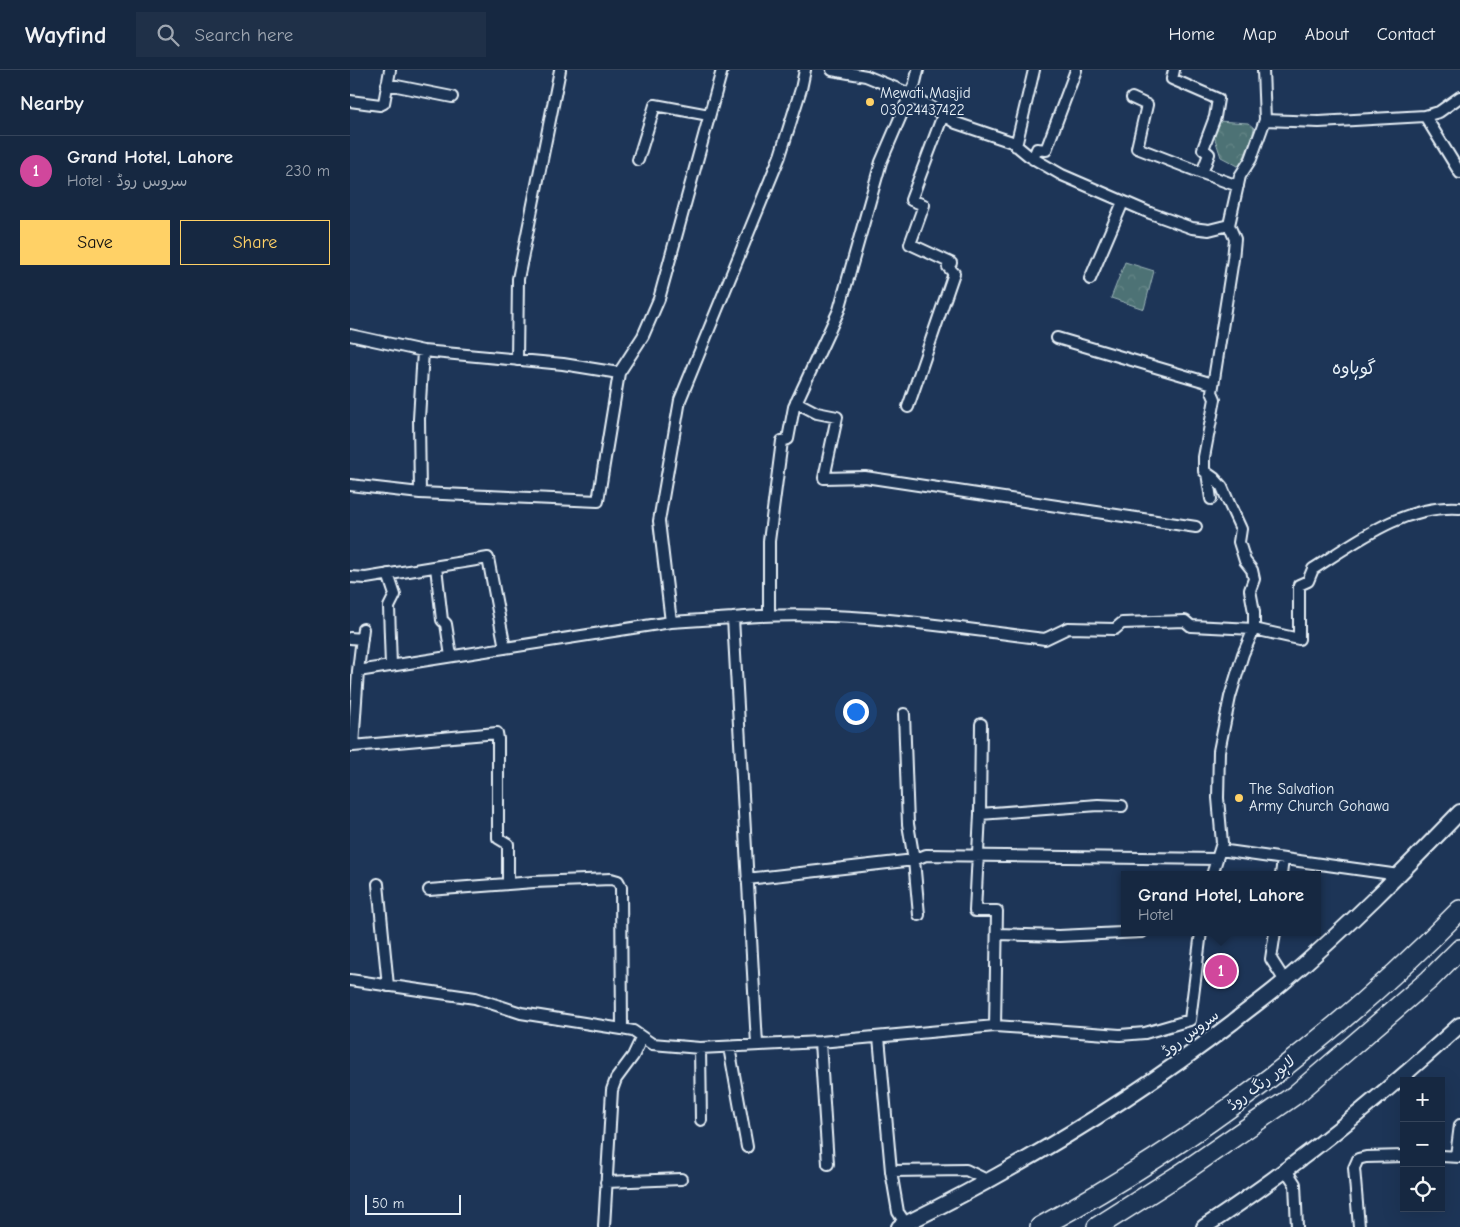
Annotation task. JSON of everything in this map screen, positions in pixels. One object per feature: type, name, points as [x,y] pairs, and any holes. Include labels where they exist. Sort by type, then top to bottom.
[{"type":"highway","name":"لاہور رنگ روڈ","points":[[1040,1227],[1083,1204],[1242,1099],[1398,971],[1460,910]]},
{"type":"highway","name":"لاہور رنگ روڈ","points":[[1097,1227],[1182,1173],[1295,1095],[1429,980],[1460,949]]},
{"type":"street","points":[[350,101],[380,105],[384,103],[390,70]]},
{"type":"street","points":[[517,360],[518,279],[560,70]]},
{"type":"street","points":[[350,485],[420,493],[598,501],[619,373],[643,336],[659,299],[722,70]]},
{"type":"street","points":[[671,622],[659,521],[680,400],[780,156],[805,70]]},
{"type":"street","points":[[832,70],[866,76],[926,104],[956,123],[1012,142],[1032,159],[1062,175],[1122,202],[1192,228],[1209,230],[1229,225]]},
{"type":"street","points":[[769,616],[769,541],[782,441],[788,439],[794,407],[839,310],[881,162],[918,70]]},
{"type":"street","points":[[1016,146],[1034,70]]},
{"type":"street","points":[[1032,159],[1037,149],[1046,150],[1076,70]]},
{"type":"street","points":[[1174,70],[1172,79],[1218,98],[1215,117],[1203,149],[1209,154],[1202,173]]},
{"type":"street","points":[[1211,499],[1206,473],[1204,472],[1204,457],[1215,399],[1212,392],[1213,384],[1233,259],[1235,239],[1229,225],[1240,176],[1251,159],[1265,120],[1263,70]]},
{"type":"street","points":[[388,84],[452,97]]},
{"type":"street","points":[[1265,120],[1319,122],[1424,116],[1439,112],[1460,97]]},
{"type":"street","points":[[1132,98],[1147,105],[1137,148],[1238,186]]},
{"type":"street","points":[[638,160],[655,105],[709,115]]},
{"type":"street","points":[[908,407],[954,273],[948,267],[951,263],[910,244],[924,205],[911,200],[943,115]]},
{"type":"street","points":[[1424,116],[1460,173]]},
{"type":"street","points":[[1090,279],[1122,202]]},
{"type":"street","points":[[350,335],[423,351],[563,364],[619,373]]},
{"type":"street","points":[[1057,338],[1213,384]]},
{"type":"street","points":[[420,493],[419,419],[423,351]]},
{"type":"street","points":[[796,402],[817,414],[837,417],[824,478],[865,477],[1196,526]]},
{"type":"street","points":[[1206,473],[1214,478],[1222,487],[1241,529],[1239,542],[1245,561],[1252,570],[1254,579],[1250,590],[1254,612],[1254,629],[1243,654],[1230,697],[1219,751],[1218,798],[1222,843],[1213,871]]},
{"type":"street","points":[[358,671],[671,622],[769,616],[874,618],[1045,639],[1068,628],[1115,629],[1122,623],[1185,621],[1191,626],[1254,629],[1299,639],[1299,585],[1308,581],[1313,569],[1398,518],[1446,507],[1460,508]]},
{"type":"street","points":[[350,576],[366,578],[488,558],[505,648]]},
{"type":"street","points":[[436,567],[442,620],[446,624],[451,656]]},
{"type":"street","points":[[388,574],[395,596],[389,607],[391,666]]},
{"type":"street","points":[[733,618],[757,1044]]},
{"type":"street","points":[[350,638],[363,634],[352,746],[497,733],[498,838],[508,844],[508,884]]},
{"type":"street","points":[[904,714],[908,824],[914,860],[919,915]]},
{"type":"street","points":[[981,724],[980,814],[975,911],[997,911],[995,1026]]},
{"type":"street","points":[[980,814],[1098,805],[1122,806]]},
{"type":"street","name":"سروس روڈ","points":[[902,1226],[989,1181],[1102,1114],[1148,1085],[1190,1054],[1285,981],[1363,911],[1460,812]]},
{"type":"street","points":[[748,879],[914,860],[926,854],[1218,855],[1283,859],[1399,875]]},
{"type":"street","points":[[1282,871],[1283,859]]},
{"type":"street","points":[[429,890],[611,879],[618,881],[621,887],[622,1029]]},
{"type":"street","points":[[378,884],[388,986]]},
{"type":"street","points":[[997,934],[1060,936],[1121,933]]},
{"type":"street","points":[[350,980],[475,998],[521,1013],[622,1029],[633,1032],[652,1044],[700,1048],[820,1042],[995,1026],[1120,1035],[1144,1033],[1190,1020],[1200,936]]},
{"type":"street","points":[[1274,936],[1271,959],[1285,981]]},
{"type":"street","points":[[1206,1226],[1286,1170],[1408,1072],[1460,1025]]},
{"type":"street","points":[[879,1037],[891,1171],[902,1226]]},
{"type":"street","points":[[604,1227],[612,1090],[616,1079],[633,1056],[642,1038]]},
{"type":"street","points":[[820,1042],[828,1164]]},
{"type":"street","points":[[730,1047],[747,1147]]},
{"type":"street","points":[[700,1048],[701,1120]]},
{"type":"street","points":[[1445,1156],[1458,1156],[1460,1125]]},
{"type":"street","points":[[1359,1227],[1354,1168],[1358,1159],[1400,1156]]},
{"type":"street","points":[[891,1171],[966,1170],[989,1181]]},
{"type":"street","points":[[1286,1170],[1295,1184],[1297,1227]]},
{"type":"street","points":[[606,1182],[681,1179]]},
{"type":"green space","points":[[1218,121],[1248,123],[1254,128],[1240,167],[1221,157],[1214,136]]},
{"type":"green space","points":[[1125,262],[1154,271],[1144,309],[1111,298]]},
{"type":"place","name":"Mewati Masjid 03024437422","points":[[870,102]]},
{"type":"place","name":"The Salvation Army Church Gohawa","points":[[1239,798]]},
{"type":"place","name":"Grand Hotel, Lahore","points":[[1221,971]]},
{"type":"district","name":"گوہاوہ","points":[[1354,368]]}]
